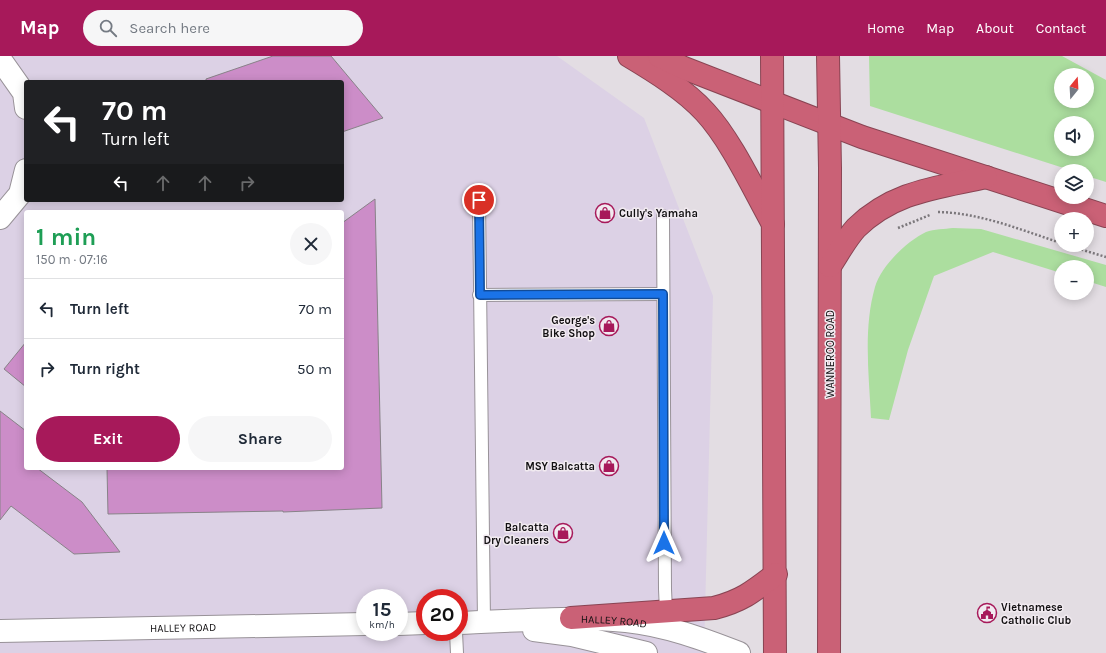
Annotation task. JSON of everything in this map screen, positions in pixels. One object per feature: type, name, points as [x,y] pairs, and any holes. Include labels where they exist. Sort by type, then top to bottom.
[{"type":"highway","points":[[629,56],[659,74],[705,112],[723,136],[774,225]]},
{"type":"highway","points":[[659,56],[684,68],[862,137],[987,176],[1106,216]]},
{"type":"highway","points":[[772,56],[776,574],[775,653]]},
{"type":"highway","name":"WANNEROO ROAD","points":[[828,56],[830,266],[828,653]]},
{"type":"highway","points":[[830,266],[855,229],[880,207],[910,194],[987,176]]},
{"type":"highway","points":[[571,618],[714,608],[733,603],[749,594],[776,574]]},
{"type":"street","points":[[0,59],[24,93]]},
{"type":"street","points":[[0,218],[20,194],[24,178]]},
{"type":"street","name":"HALLEY ROAD","points":[[468,623],[571,618],[627,621],[674,630],[739,653]]},
{"type":"street","name":"HALLEY ROAD","points":[[484,622],[572,635],[646,653]]},
{"type":"street","name":"HALLEY ROAD","points":[[0,631],[356,624]]},
{"type":"lane","points":[[479,200],[484,622]]},
{"type":"lane","points":[[663,216],[666,611]]},
{"type":"lane","points":[[480,295],[663,294]]},
{"type":"lane","points":[[456,641],[457,653]]},
{"type":"path","points":[[898,228],[938,212],[959,212],[981,217],[1054,241]]},
{"type":"path","points":[[1089,252],[1106,257]]},
{"type":"shaded area","points":[[0,56],[557,56],[644,118],[713,296],[704,653],[0,653]]},
{"type":"green space","points":[[869,56],[1062,56],[1084,68],[1054,68],[1054,108],[1094,108],[1094,73],[1106,80],[1106,182],[1094,178],[1094,164],[1054,165],[870,106]]},
{"type":"green space","points":[[953,228],[981,229],[1054,250],[1054,252],[1061,252],[1089,260],[1054,260],[1054,271],[993,252],[934,276],[908,350],[889,420],[871,418],[868,369],[868,336],[871,303],[875,287],[883,271],[903,248],[926,232]]},
{"type":"green space","points":[[1094,262],[1106,265],[1106,287],[1094,283]]},
{"type":"building","points":[[273,56],[331,56],[383,118],[344,131],[344,80],[206,79]]},
{"type":"building","points":[[375,199],[382,508],[283,512],[108,514],[107,470],[344,470],[344,222]]},
{"type":"building","points":[[24,344],[24,385],[4,369]]},
{"type":"building","points":[[0,411],[24,429],[24,470],[40,470],[82,502],[120,552],[74,554],[11,506],[0,520]]},
{"type":"place","name":"Cully's Yamaha","points":[[605,213]]},
{"type":"place","name":"George's Bike Shop","points":[[609,326]]},
{"type":"place","name":"MSY Balcatta","points":[[609,466]]},
{"type":"place","name":"Balcatta Dry Cleaners","points":[[563,533]]},
{"type":"place","name":"Vietnamese Catholic Club","points":[[987,613]]},
{"type":"route","points":[[479,200],[480,295],[663,294],[664,543]]}]
